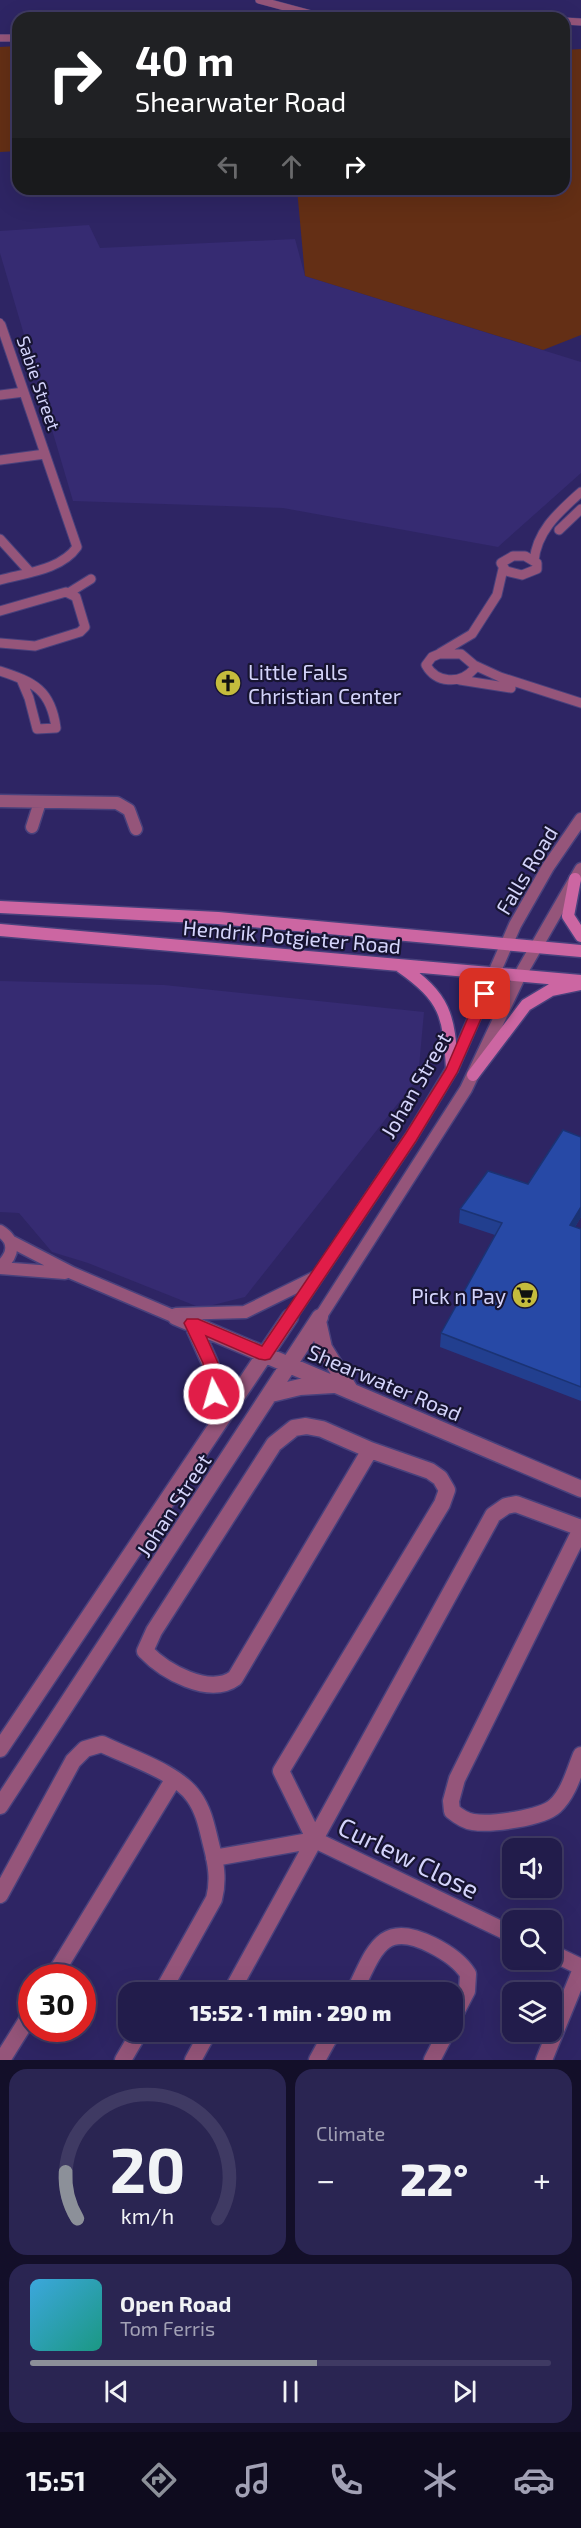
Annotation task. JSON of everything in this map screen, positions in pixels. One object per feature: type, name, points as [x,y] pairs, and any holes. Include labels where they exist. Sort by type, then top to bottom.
[{"type":"main road","points":[[578,874],[568,916],[581,936]]},
{"type":"main road","name":"Hendrik Potgieter Road","points":[[0,907],[89,909],[258,919],[581,951]]},
{"type":"main road","name":"Hendrik Potgieter Road","points":[[0,930],[581,982]]},
{"type":"main road","points":[[398,965],[423,980],[436,993],[444,1007],[450,1027],[452,1070]]},
{"type":"main road","points":[[473,1075],[526,1005],[551,990],[581,982]]},
{"type":"street","points":[[259,0],[304,12]]},
{"type":"street","name":"Sabie Street","points":[[1,327],[77,547],[70,558],[29,571]]},
{"type":"street","points":[[0,395],[24,392]]},
{"type":"street","points":[[0,460],[45,454]]},
{"type":"street","points":[[526,574],[511,573],[501,566],[504,560],[538,538],[552,520],[581,492]]},
{"type":"street","points":[[559,530],[581,509]]},
{"type":"street","points":[[497,595],[526,574],[537,569],[534,561],[538,538]]},
{"type":"street","points":[[0,539],[29,571],[0,580]]},
{"type":"street","points":[[513,556],[525,556],[534,561]]},
{"type":"street","points":[[504,569],[497,595],[472,634],[428,660],[427,670],[437,677],[497,685],[581,709]]},
{"type":"street","points":[[0,611],[61,592],[70,592],[91,579]]},
{"type":"street","points":[[0,642],[34,646],[82,631],[85,627],[76,597],[70,592]]},
{"type":"street","points":[[453,680],[467,677],[472,673],[472,634]]},
{"type":"street","points":[[439,654],[461,654],[500,677],[581,703]]},
{"type":"street","points":[[0,671],[21,679],[36,685],[47,694],[56,728],[37,729],[29,698],[21,679]]},
{"type":"street","points":[[0,801],[122,804],[129,810],[136,829]]},
{"type":"street","points":[[32,827],[40,802]]},
{"type":"street","name":"Falls Road","points":[[493,973],[506,943],[548,867],[581,819]]},
{"type":"street","points":[[537,946],[578,874]]},
{"type":"street","name":"Johan Street","points":[[0,1806],[271,1394],[442,1127],[473,1075],[520,975],[537,946]]},
{"type":"street","name":"Johan Street","points":[[0,1749],[411,1137],[452,1070],[493,973]]},
{"type":"street","name":"Shearwater Road","points":[[0,1231],[9,1236],[12,1242],[72,1273],[581,1489]]},
{"type":"street","points":[[0,1268],[11,1256],[12,1242]]},
{"type":"street","name":"Shearwater Road","points":[[0,1268],[72,1273]]},
{"type":"street","points":[[172,1314],[244,1312],[317,1277]]},
{"type":"street","points":[[271,1394],[300,1387],[344,1388],[324,1348],[318,1321]]},
{"type":"street","points":[[192,1323],[210,1363],[216,1427]]},
{"type":"street","points":[[315,1840],[285,1784],[281,1771],[435,1514],[447,1490],[440,1478],[430,1471],[370,1450],[322,1429],[306,1426],[294,1428],[274,1444],[146,1644],[145,1651],[151,1660],[162,1667],[218,1686],[228,1684],[235,1678],[370,1450]]},
{"type":"street","points":[[237,1982],[493,1515],[506,1506],[516,1504],[581,1529],[457,1779],[451,1801],[452,1811],[462,1819],[474,1822],[538,1816],[552,1809],[561,1799],[581,1755]]},
{"type":"street","points":[[0,1895],[73,1761],[83,1749],[91,1745],[102,1744],[173,1780],[190,1791],[198,1803],[218,1873],[214,1899],[168,1982]]},
{"type":"street","points":[[61,1964],[173,1780]]},
{"type":"street","points":[[214,1858],[315,1840]]},
{"type":"street","name":"Curlew Close","points":[[315,1840],[502,1930]]},
{"type":"street","points":[[359,1982],[379,1945],[397,1934],[410,1935],[453,1956],[464,1967],[468,1976],[468,1984],[463,1995]]},
{"type":"street","points":[[544,2060],[581,1968],[562,1958]]},
{"type":"street","points":[[2,2060],[18,2034]]},
{"type":"street","points":[[123,2060],[134,2042]]},
{"type":"street","points":[[193,2060],[203,2042]]},
{"type":"street","points":[[317,2060],[327,2042]]},
{"type":"street","points":[[432,2060],[441,2042]]},
{"type":"shaded area","points":[[12,46],[12,151],[0,152],[0,47]]},
{"type":"shaded area","points":[[581,49],[581,335],[543,350],[305,276],[298,195],[570,195],[570,50]]},
{"type":"shaded area","points":[[89,225],[100,248],[295,239],[305,276],[581,362],[581,473],[498,547],[283,508],[73,501],[0,253],[0,231]]},
{"type":"shaded area","points":[[0,981],[164,985],[424,1012],[418,1078],[245,1297],[201,1308],[88,1263],[52,1252],[19,1213],[0,1212]]},
{"type":"building","name":"Pick n Pay","points":[[563,1130],[581,1137],[581,1207],[570,1225],[581,1229],[581,1387],[441,1333],[502,1223],[460,1209],[488,1171],[528,1184]]},
{"type":"place","name":"Little Falls Christian Center","points":[[228,683]]},
{"type":"place","name":"Pick n Pay","points":[[525,1295]]},
{"type":"route","points":[[214,1394],[210,1363],[192,1323],[265,1354],[411,1137],[452,1070],[485,994]]}]
